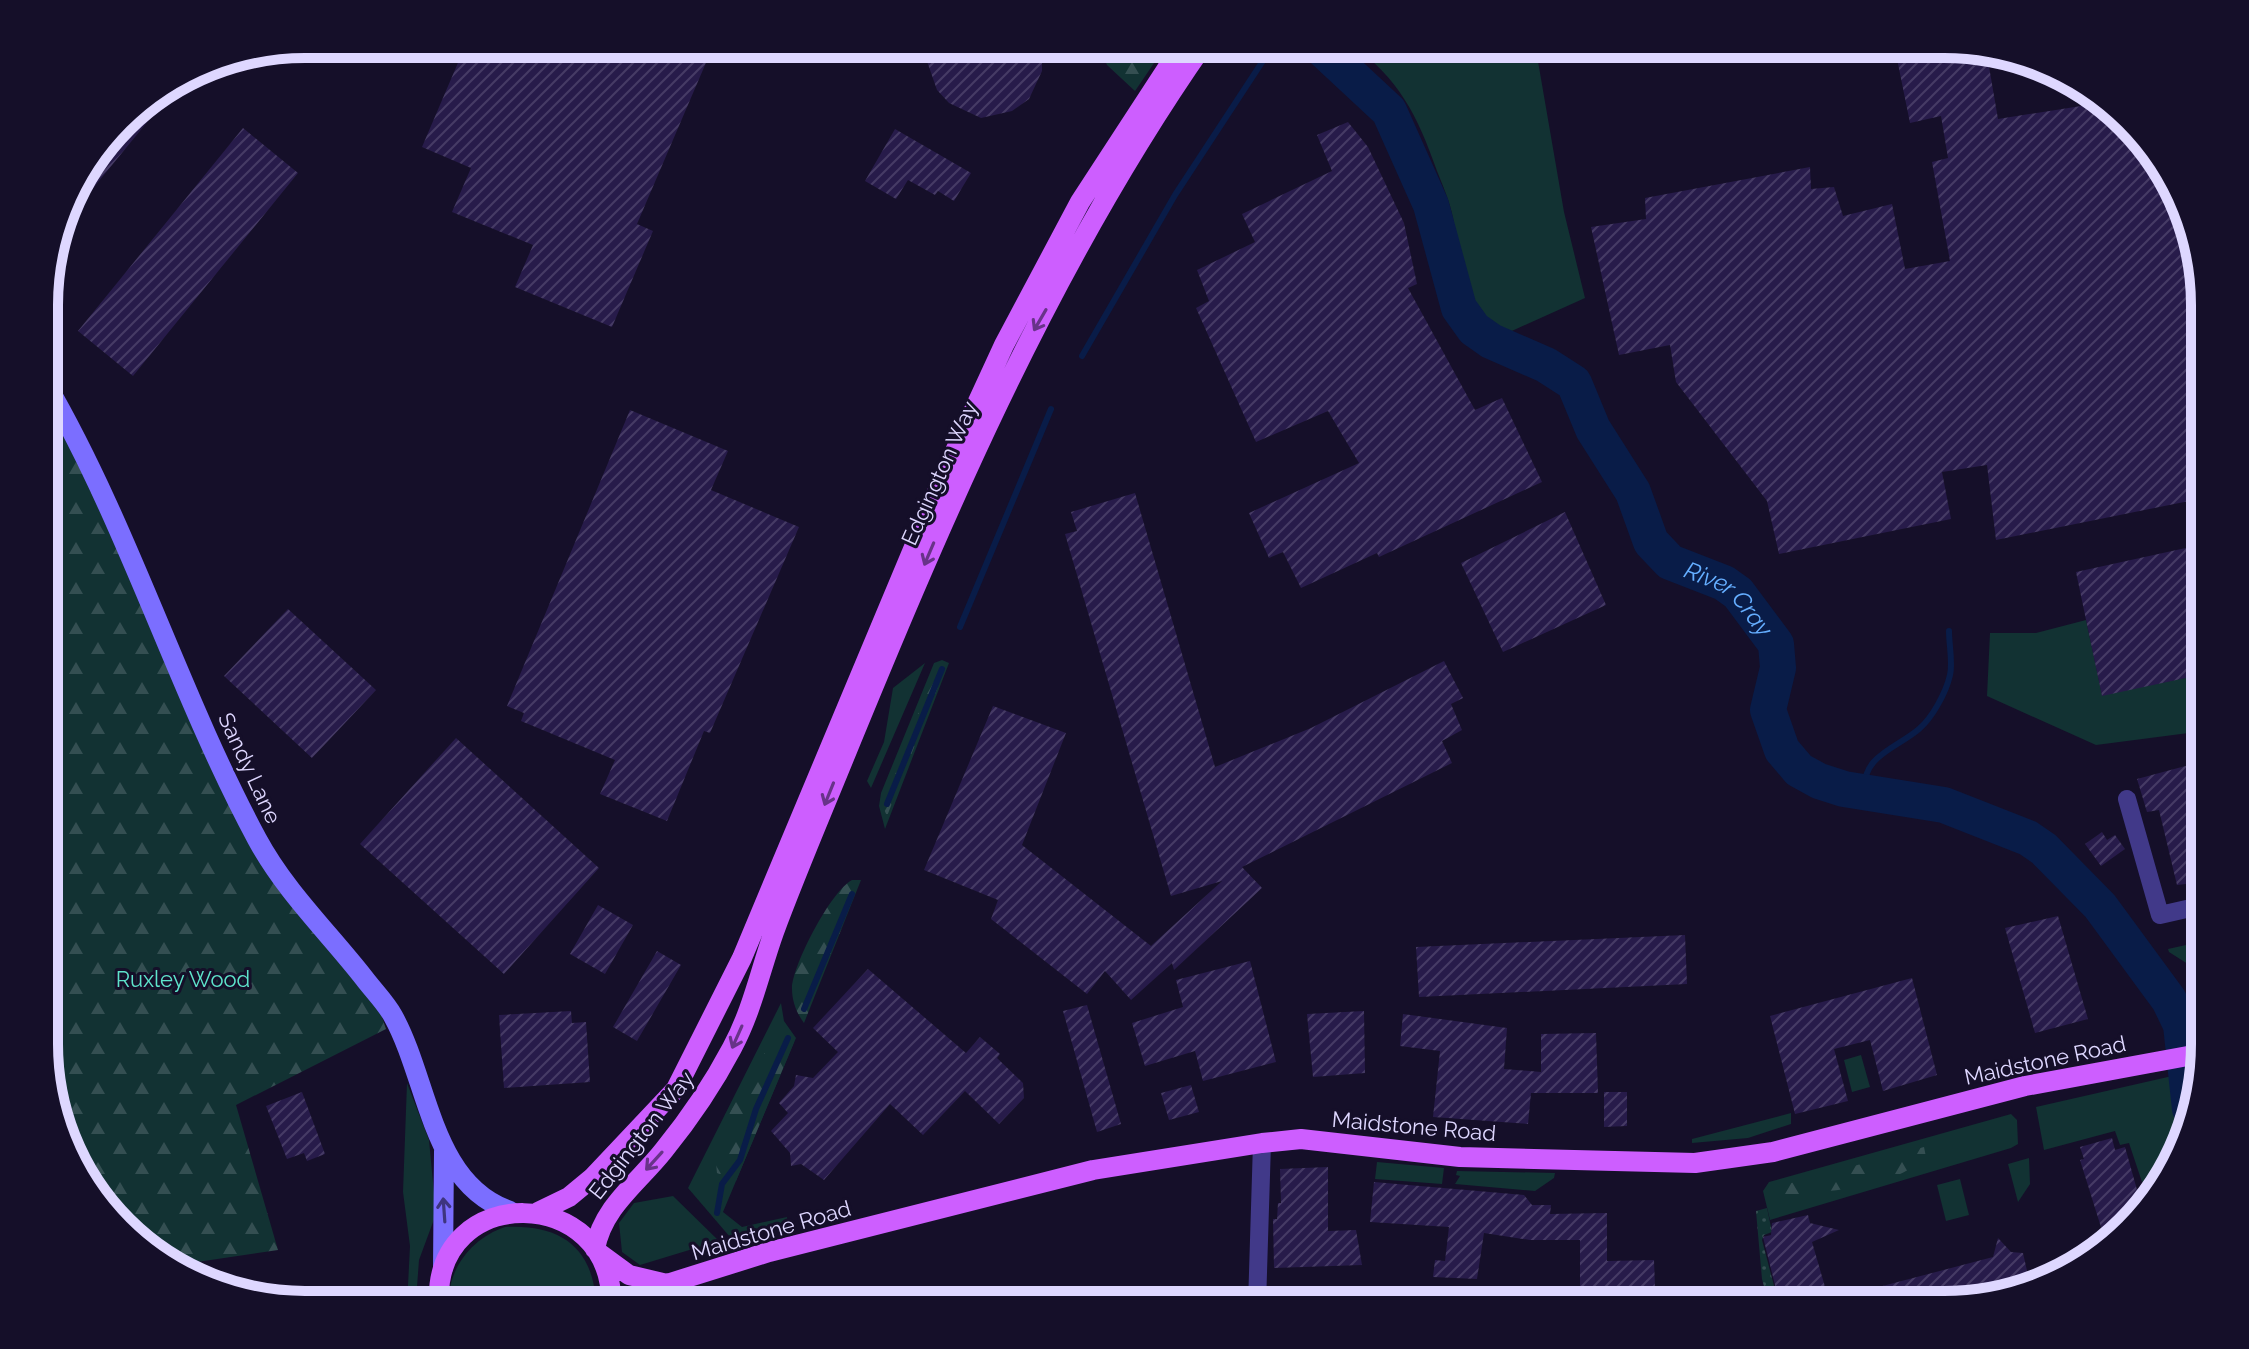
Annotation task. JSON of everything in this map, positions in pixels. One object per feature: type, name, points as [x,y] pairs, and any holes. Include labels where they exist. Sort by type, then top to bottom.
[{"type":"main road","name":"Edgington Way","points":[[597,1251],[612,1208],[663,1152],[702,1100],[733,1046],[753,961],[864,665],[895,612],[968,463],[1034,289],[1080,202],[1174,58]]},
{"type":"main road","name":"Edgington Way","points":[[538,1212],[569,1197],[592,1178],[676,1089],[753,961],[785,879],[799,868],[979,399],[994,389],[1013,349],[1161,106],[1194,58]]},
{"type":"main road","name":"Edgington Way","points":[[1034,289],[1041,290],[1153,107],[1161,106]]},
{"type":"main road","name":"Maidstone Road","points":[[657,1291],[667,1284],[769,1252],[1093,1170],[1262,1143],[1301,1139],[1460,1157],[1695,1163],[1773,1152],[2025,1086],[2190,1056]]},
{"type":"main road","points":[[441,1291],[443,1268],[462,1238],[478,1225],[510,1211],[538,1212],[575,1231],[629,1275],[667,1284]]},
{"type":"main road","points":[[597,1251],[608,1278],[609,1291]]},
{"type":"street","name":"Sandy Lane","points":[[58,405],[77,437],[237,802],[283,882],[393,1015],[421,1078],[444,1151],[443,1268]]},
{"type":"street","points":[[2127,799],[2160,915],[2190,908]]},
{"type":"street","points":[[1257,1290],[1262,1143]]},
{"type":"street","name":"Sandy Lane","points":[[444,1151],[476,1194],[510,1211]]},
{"type":"green space","points":[[1104,58],[1157,58],[1135,91],[1107,65]]},
{"type":"green space","points":[[1368,58],[1537,58],[1564,212],[1585,298],[1503,335],[1474,308],[1462,283],[1453,218],[1430,151],[1405,100],[1382,70]]},
{"type":"green space","name":"Ruxley Wood","points":[[58,419],[235,803],[380,1011],[386,1029],[236,1105],[278,1250],[191,1263],[154,1240],[119,1207],[91,1168],[66,1108],[58,1044]]},
{"type":"green space","points":[[2086,620],[2102,695],[2190,677],[2190,733],[2096,745],[1987,696],[1990,633],[2036,633]]},
{"type":"green space","points":[[942,660],[949,663],[885,829],[879,806],[881,793],[934,663]]},
{"type":"green space","points":[[925,663],[871,788],[867,781],[884,742],[893,688]]},
{"type":"green space","points":[[937,675],[941,679],[887,816],[883,807],[931,679]]},
{"type":"green space","points":[[852,880],[861,880],[804,1023],[794,1002],[794,977],[824,913]]},
{"type":"green space","points":[[2190,944],[2190,965],[2169,952],[2168,949]]},
{"type":"green space","points":[[781,1003],[784,1021],[796,1038],[723,1212],[742,1227],[787,1217],[788,1224],[730,1237],[688,1188]]},
{"type":"green space","points":[[778,1038],[794,1042],[736,1181],[717,1173],[720,1139],[742,1089],[770,1044]]},
{"type":"green space","points":[[1861,1055],[1870,1087],[1852,1092],[1844,1060]]},
{"type":"green space","points":[[2181,1074],[2183,1109],[2172,1139],[2150,1180],[2142,1182],[2129,1143],[2120,1145],[2115,1131],[2044,1150],[2036,1107]]},
{"type":"green space","points":[[407,1083],[429,1140],[436,1214],[419,1260],[415,1291],[408,1291],[410,1246],[403,1192]]},
{"type":"green space","points":[[1791,1113],[1791,1124],[1748,1138],[1692,1143],[1692,1139]]},
{"type":"green space","points":[[2011,1114],[2017,1120],[2018,1144],[2011,1148],[1770,1220],[1763,1191],[1769,1182]]},
{"type":"green space","points":[[1924,1147],[1926,1157],[1893,1177],[1854,1188],[1774,1197],[1772,1188]]},
{"type":"green space","points":[[2029,1158],[2030,1184],[2018,1202],[2008,1164]]},
{"type":"green space","points":[[1377,1162],[1444,1168],[1442,1184],[1375,1179]]},
{"type":"green space","points":[[1457,1171],[1555,1173],[1554,1178],[1535,1191],[1455,1184],[1460,1176],[1456,1175]]},
{"type":"green space","points":[[1960,1179],[1969,1215],[1946,1221],[1937,1185]]},
{"type":"green space","points":[[673,1196],[719,1241],[640,1265],[622,1252],[619,1223],[634,1203]]},
{"type":"green space","points":[[1767,1208],[1772,1232],[1764,1235],[1762,1240],[1775,1290],[1765,1290],[1762,1279],[1756,1211]]},
{"type":"green space","points":[[505,1227],[525,1227],[557,1235],[581,1254],[589,1268],[595,1291],[449,1291],[457,1267],[464,1257],[493,1232]]},
{"type":"building","points":[[460,58],[708,58],[637,224],[653,231],[612,327],[515,287],[533,245],[452,212],[471,168],[422,147]]},
{"type":"building","points":[[926,58],[1042,58],[1042,71],[1029,99],[1012,111],[981,118],[949,103],[937,90]]},
{"type":"building","points":[[1897,58],[1977,60],[1988,62],[1998,119],[2088,105],[2130,142],[2166,196],[2186,256],[2190,288],[2190,501],[1996,540],[1987,465],[1942,472],[1951,519],[1779,554],[1767,501],[1676,382],[1670,345],[1619,355],[1591,227],[1646,219],[1645,198],[1810,167],[1811,189],[1834,187],[1843,216],[1892,204],[1905,269],[1950,261],[1932,162],[1948,158],[1941,116],[1910,123]]},
{"type":"building","points":[[163,103],[80,205],[91,181],[119,142]]},
{"type":"building","points":[[1348,122],[1368,147],[1404,223],[1417,284],[1408,288],[1475,410],[1502,398],[1542,482],[1379,557],[1377,553],[1301,588],[1283,552],[1269,558],[1249,513],[1359,463],[1328,411],[1256,442],[1196,308],[1209,301],[1197,270],[1255,242],[1242,214],[1332,171],[1317,135]]},
{"type":"building","points":[[243,128],[298,173],[133,376],[78,331]]},
{"type":"building","points":[[895,129],[971,173],[954,201],[938,191],[935,195],[908,180],[896,199],[865,181]]},
{"type":"building","points":[[630,410],[728,451],[711,490],[799,527],[710,733],[704,731],[667,821],[600,794],[615,760],[521,721],[524,713],[507,706]]},
{"type":"building","points":[[1135,493],[1215,767],[1311,728],[1444,661],[1463,698],[1451,704],[1462,730],[1442,741],[1452,763],[1242,867],[1262,888],[1174,970],[1172,963],[1131,1000],[1105,971],[1087,994],[991,919],[998,900],[924,870],[993,706],[1066,733],[1022,845],[1151,946],[1222,881],[1171,896],[1065,534],[1077,531],[1071,512]]},
{"type":"building","points":[[1565,512],[1606,605],[1503,652],[1461,563]]},
{"type":"building","points":[[2190,547],[2190,677],[2102,696],[2076,572]]},
{"type":"building","points":[[288,609],[376,690],[312,758],[224,676]]},
{"type":"building","points":[[456,738],[599,868],[504,974],[360,844]]},
{"type":"building","points":[[2190,765],[2190,884],[2177,885],[2159,810],[2147,812],[2137,779]]},
{"type":"building","points":[[2102,832],[2107,840],[2115,835],[2125,849],[2101,866],[2085,844]]},
{"type":"building","points":[[598,905],[633,925],[605,974],[570,954]]},
{"type":"building","points":[[2058,916],[2088,1019],[2035,1033],[2005,928]]},
{"type":"building","points":[[1685,935],[1687,984],[1419,997],[1416,947]]},
{"type":"building","points":[[657,951],[681,965],[637,1041],[613,1027]]},
{"type":"building","points":[[1250,961],[1276,1062],[1203,1081],[1195,1051],[1145,1066],[1132,1023],[1183,1007],[1176,980]]},
{"type":"building","points":[[868,969],[966,1053],[980,1037],[1000,1054],[997,1058],[1023,1083],[1024,1098],[999,1124],[965,1091],[923,1135],[890,1104],[824,1180],[801,1164],[791,1166],[790,1153],[771,1131],[788,1113],[779,1103],[794,1086],[796,1075],[813,1078],[838,1052],[813,1028]]},
{"type":"building","points":[[1912,978],[1937,1075],[1883,1091],[1870,1040],[1834,1049],[1848,1101],[1795,1114],[1770,1016]]},
{"type":"building","points":[[1087,1005],[1121,1124],[1097,1132],[1063,1011]]},
{"type":"building","points":[[571,1011],[572,1023],[586,1022],[590,1082],[504,1088],[499,1015]]},
{"type":"building","points":[[1364,1011],[1365,1073],[1313,1077],[1307,1014]]},
{"type":"building","points":[[1403,1014],[1507,1028],[1504,1069],[1541,1072],[1541,1034],[1596,1033],[1598,1093],[1531,1093],[1528,1124],[1433,1117],[1440,1051],[1400,1046]]},
{"type":"building","points":[[1191,1085],[1199,1112],[1169,1120],[1161,1093]]},
{"type":"building","points":[[302,1092],[325,1154],[307,1161],[304,1153],[287,1159],[266,1106]]},
{"type":"building","points":[[1604,1092],[1627,1092],[1627,1126],[1604,1127]]},
{"type":"building","points":[[2112,1138],[2115,1150],[2125,1147],[2139,1196],[2103,1233],[2080,1160],[2084,1159],[2080,1147]]},
{"type":"building","points":[[1328,1167],[1328,1231],[1356,1230],[1362,1265],[1274,1268],[1273,1219],[1277,1219],[1278,1203],[1281,1203],[1280,1169]]},
{"type":"building","points":[[1374,1182],[1524,1195],[1532,1205],[1551,1205],[1550,1214],[1607,1213],[1607,1261],[1654,1260],[1655,1287],[1580,1288],[1580,1240],[1530,1240],[1484,1233],[1477,1279],[1433,1277],[1435,1260],[1445,1261],[1449,1227],[1370,1222]]},
{"type":"building","points":[[1808,1215],[1810,1223],[1839,1230],[1812,1242],[1826,1290],[1776,1290],[1763,1237],[1771,1235],[1772,1223]]},
{"type":"building","points":[[1998,1238],[2011,1252],[2023,1253],[2028,1276],[2008,1283],[1961,1290],[1867,1290],[1993,1257]]},
{"type":"waterway","points":[[1082,356],[1175,195],[1265,58]]},
{"type":"waterway","name":"River Cray","points":[[1332,58],[1389,111],[1431,205],[1459,308],[1474,329],[1491,341],[1546,365],[1574,383],[1593,429],[1633,492],[1651,542],[1670,562],[1724,583],[1738,593],[1776,644],[1778,668],[1768,710],[1782,750],[1799,770],[1819,781],[1844,789],[1944,805],[2028,838],[2044,849],[2100,906],[2169,1000],[2181,1025],[2187,1083]]},
{"type":"waterway","points":[[960,627],[1051,409]]},
{"type":"waterway","points":[[1865,791],[1865,779],[1875,761],[1919,729],[1942,697],[1951,670],[1949,631]]},
{"type":"waterway","points":[[887,804],[942,669]]},
{"type":"waterway","points":[[804,1009],[852,894]]},
{"type":"waterway","points":[[717,1213],[722,1184],[740,1160],[756,1109],[788,1038]]}]
